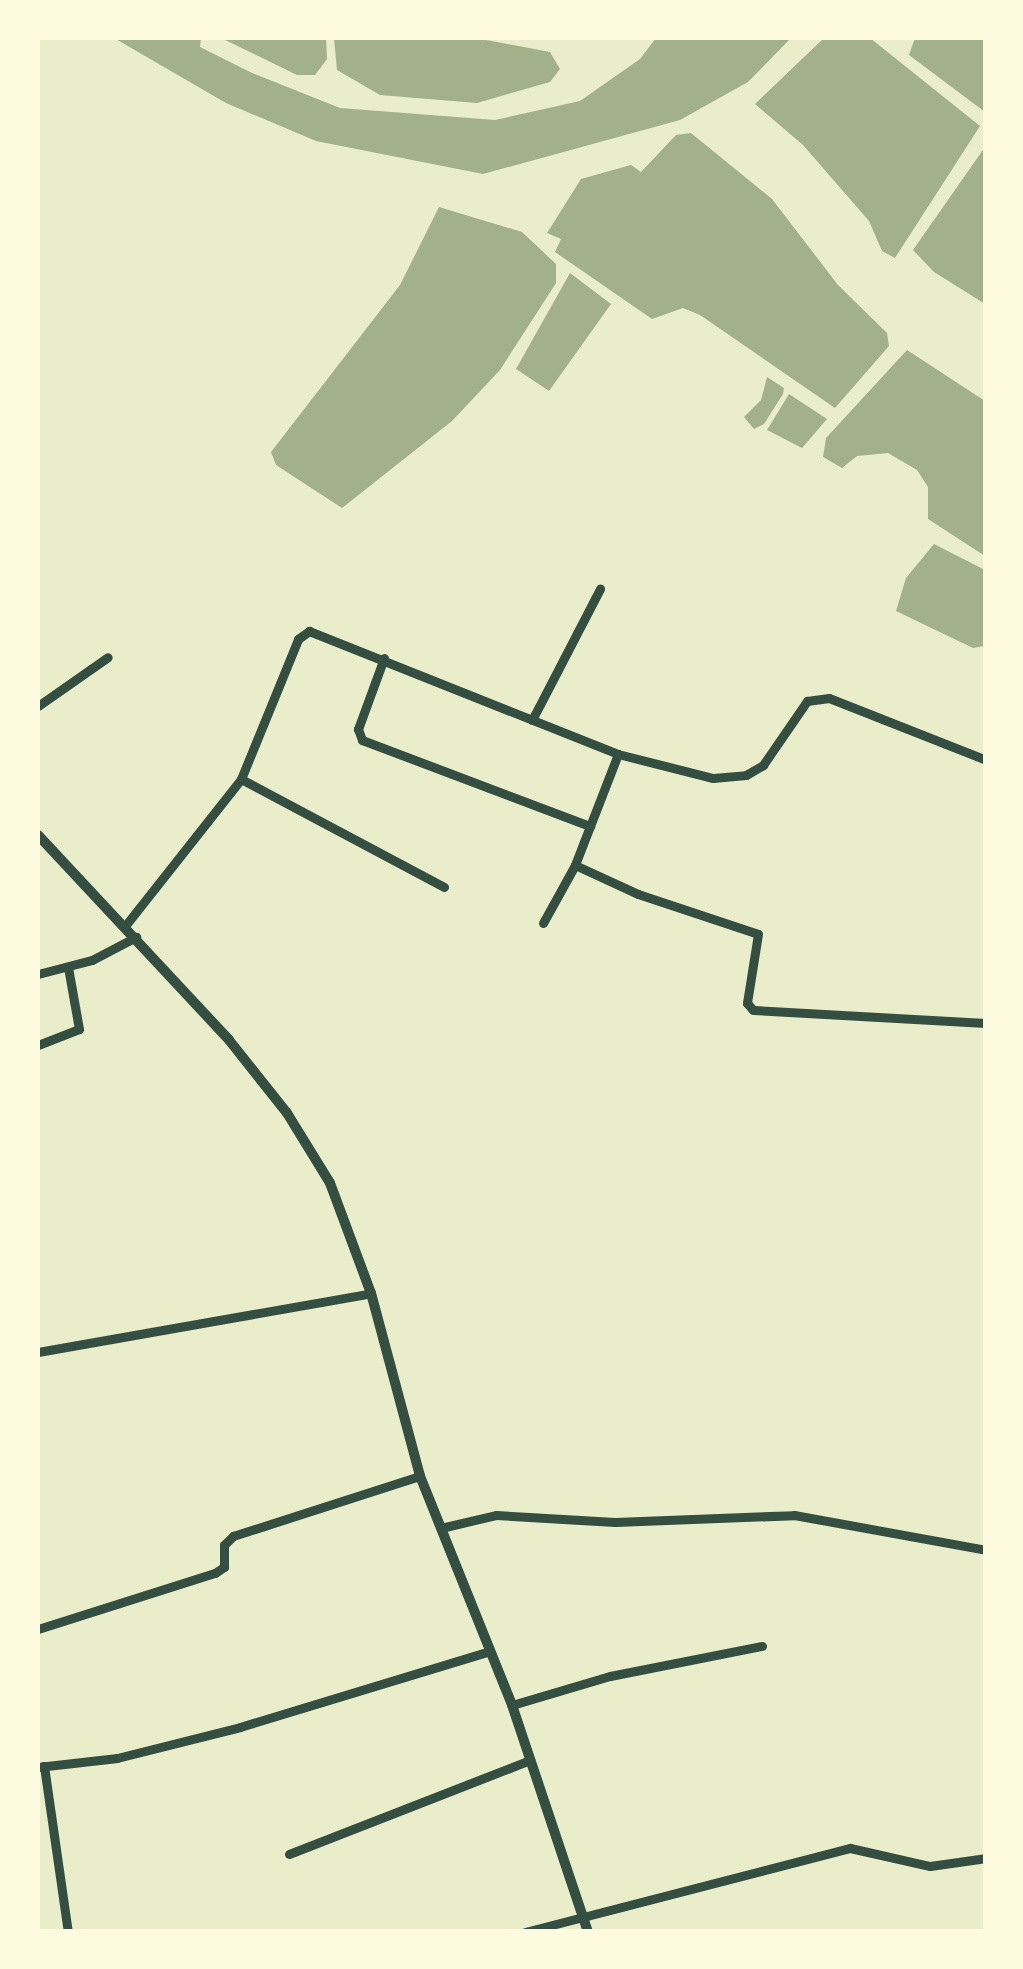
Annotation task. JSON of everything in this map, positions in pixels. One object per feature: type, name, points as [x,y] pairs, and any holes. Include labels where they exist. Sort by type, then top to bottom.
[{"type":"street","points":[[532,720],[600,589]]},
{"type":"street","points":[[125,926],[240,779],[301,634],[312,631],[618,754],[713,778],[746,776],[763,765],[807,702],[830,698],[986,760]]},
{"type":"street","points":[[38,706],[108,656]]},
{"type":"street","points":[[384,658],[358,729],[362,740],[590,826]]},
{"type":"street","points":[[544,923],[575,865],[618,754]]},
{"type":"street","points":[[240,779],[444,887]]},
{"type":"street","points":[[38,836],[230,1040],[305,1140],[330,1183],[371,1293],[420,1476],[445,1528],[512,1705],[586,1926]]},
{"type":"street","points":[[575,865],[638,894],[758,934],[747,1002],[753,1010],[986,1023]]},
{"type":"street","points":[[38,974],[68,967],[136,937]]},
{"type":"street","points":[[38,1044],[79,1029],[68,967]]},
{"type":"street","points":[[38,1352],[371,1293]]},
{"type":"street","points":[[38,1629],[214,1573],[224,1567],[224,1545],[233,1536],[420,1476]]},
{"type":"street","points":[[445,1528],[496,1516],[615,1522],[794,1514],[986,1550]]},
{"type":"street","points":[[512,1705],[610,1676],[762,1646]]},
{"type":"street","points":[[68,1932],[41,1767],[117,1758],[240,1728],[490,1651]]},
{"type":"street","points":[[290,1854],[530,1760]]},
{"type":"street","points":[[525,1932],[586,1926],[850,1848],[930,1866],[986,1858]]},
{"type":"shaded area","points":[[114,38],[201,38],[200,47],[252,73],[340,108],[495,120],[580,101],[640,59],[656,38],[791,38],[748,82],[680,120],[483,174],[316,141],[226,103]]},
{"type":"shaded area","points":[[221,38],[326,38],[327,59],[315,75],[297,75]]},
{"type":"shaded area","points":[[334,38],[481,39],[550,52],[560,69],[550,82],[477,103],[380,95],[337,70]]},
{"type":"shaded area","points":[[824,38],[870,38],[980,126],[895,258],[882,251],[869,221],[803,145],[755,104]]},
{"type":"shaded area","points":[[915,38],[985,38],[985,112],[909,55]]},
{"type":"shaded area","points":[[691,133],[772,199],[838,285],[887,333],[889,346],[835,408],[700,315],[683,308],[652,319],[555,252],[561,239],[547,233],[581,179],[631,165],[641,172],[676,135]]},
{"type":"shaded area","points":[[985,147],[985,304],[934,272],[913,250]]},
{"type":"shaded area","points":[[439,207],[522,232],[556,264],[556,283],[500,370],[452,421],[342,508],[276,465],[271,452],[400,285]]},
{"type":"shaded area","points":[[570,273],[611,304],[549,391],[516,369]]},
{"type":"shaded area","points":[[907,350],[985,401],[985,556],[928,519],[928,487],[917,470],[888,453],[857,456],[842,468],[823,457],[826,438]]},
{"type":"shaded area","points":[[767,377],[784,388],[783,394],[764,424],[754,429],[744,417],[761,400]]},
{"type":"shaded area","points":[[789,394],[827,419],[802,448],[767,430]]},
{"type":"shaded area","points":[[934,544],[985,570],[984,646],[973,648],[896,611],[906,578]]}]
